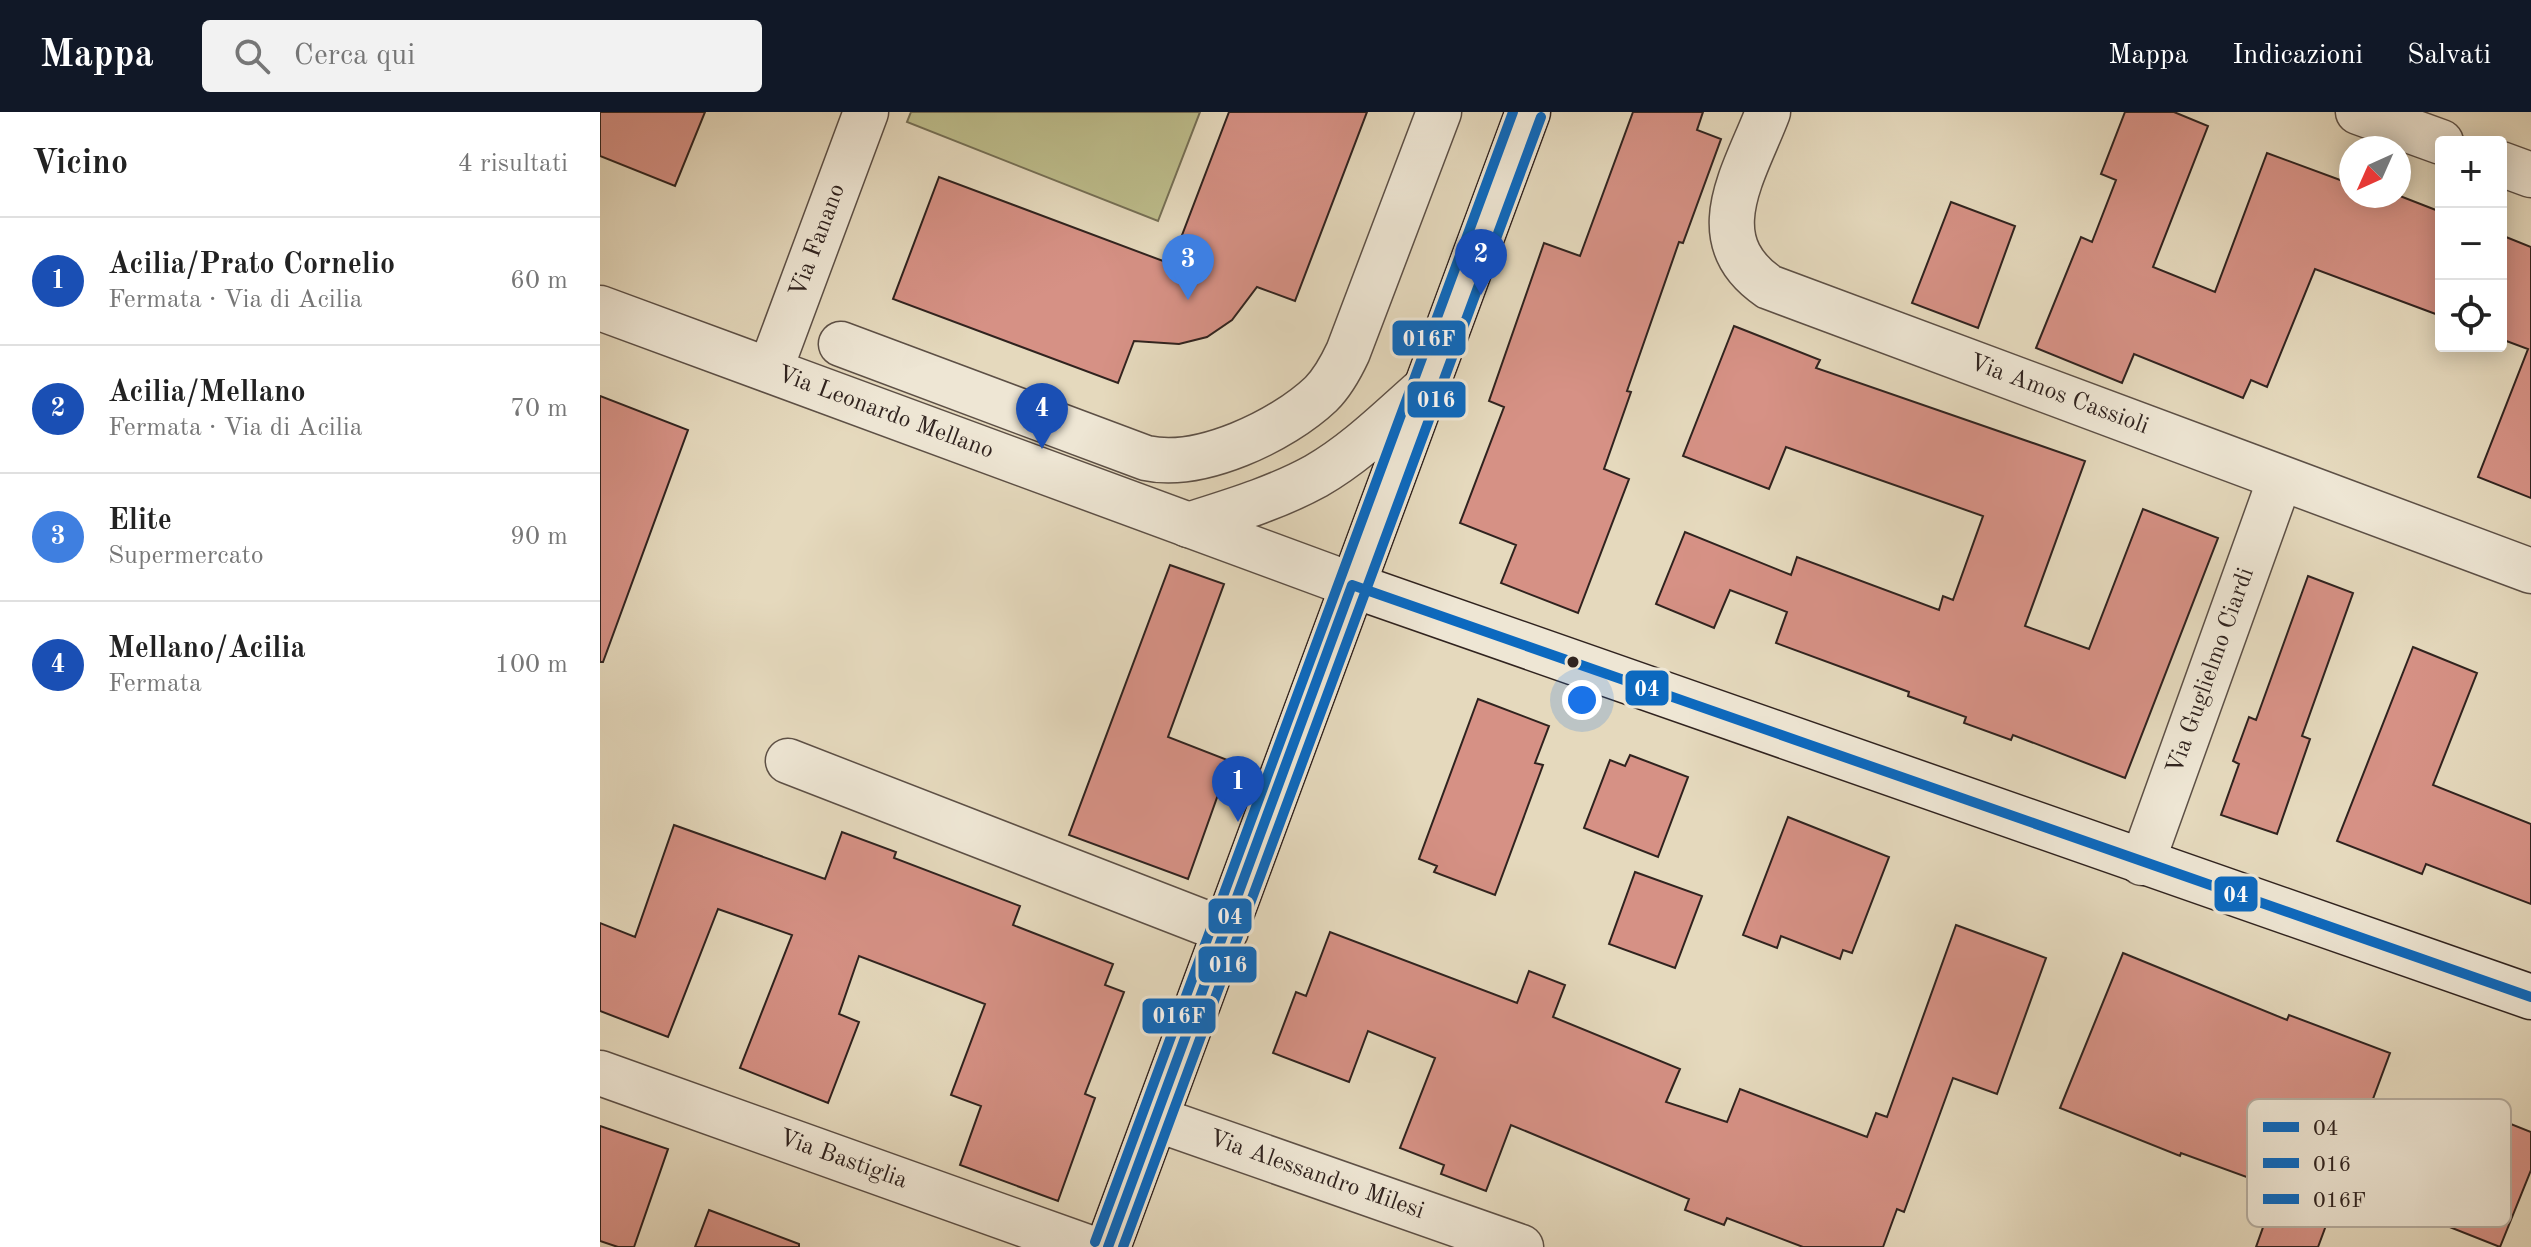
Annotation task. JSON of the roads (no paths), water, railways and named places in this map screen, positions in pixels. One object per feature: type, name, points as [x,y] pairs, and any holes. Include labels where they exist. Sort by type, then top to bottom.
[{"type":"street","name":"Via Fanano","points":[[770,370],[866,112]]},
{"type":"street","points":[[841,344],[1146,458],[1169,462],[1217,454],[1294,414],[1324,392],[1348,352],[1439,112]]},
{"type":"street","points":[[1108,1247],[1528,112]]},
{"type":"street","name":"Via Amos Cassioli","points":[[1768,112],[1730,214],[1739,256],[1757,279],[1782,294],[2531,571]]},
{"type":"street","points":[[2358,112],[2435,140]]},
{"type":"street","points":[[2507,166],[2531,175]]},
{"type":"street","name":"Via Leonardo Mellano","points":[[600,308],[1352,585],[2531,997]]},
{"type":"street","points":[[1188,525],[1266,500],[1317,475],[1354,450],[1423,390]]},
{"type":"street","points":[[977,446],[994,400]]},
{"type":"street","name":"Via Guglielmo Ciardi","points":[[2142,863],[2280,479]]},
{"type":"street","points":[[788,761],[1226,931]]},
{"type":"street","name":"Via Bastiglia","points":[[600,1073],[1087,1247]]},
{"type":"street","name":"Via Alessandro Milesi","points":[[1156,1119],[1521,1247]]},
{"type":"place","name":"Acilia/Mellano","points":[[1481,295]]},
{"type":"place","name":"Elite","points":[[1188,300]]},
{"type":"place","name":"Mellano/Acilia","points":[[1042,449]]},
{"type":"place","name":"Acilia/Prato Cornelio","points":[[1238,822]]}]
